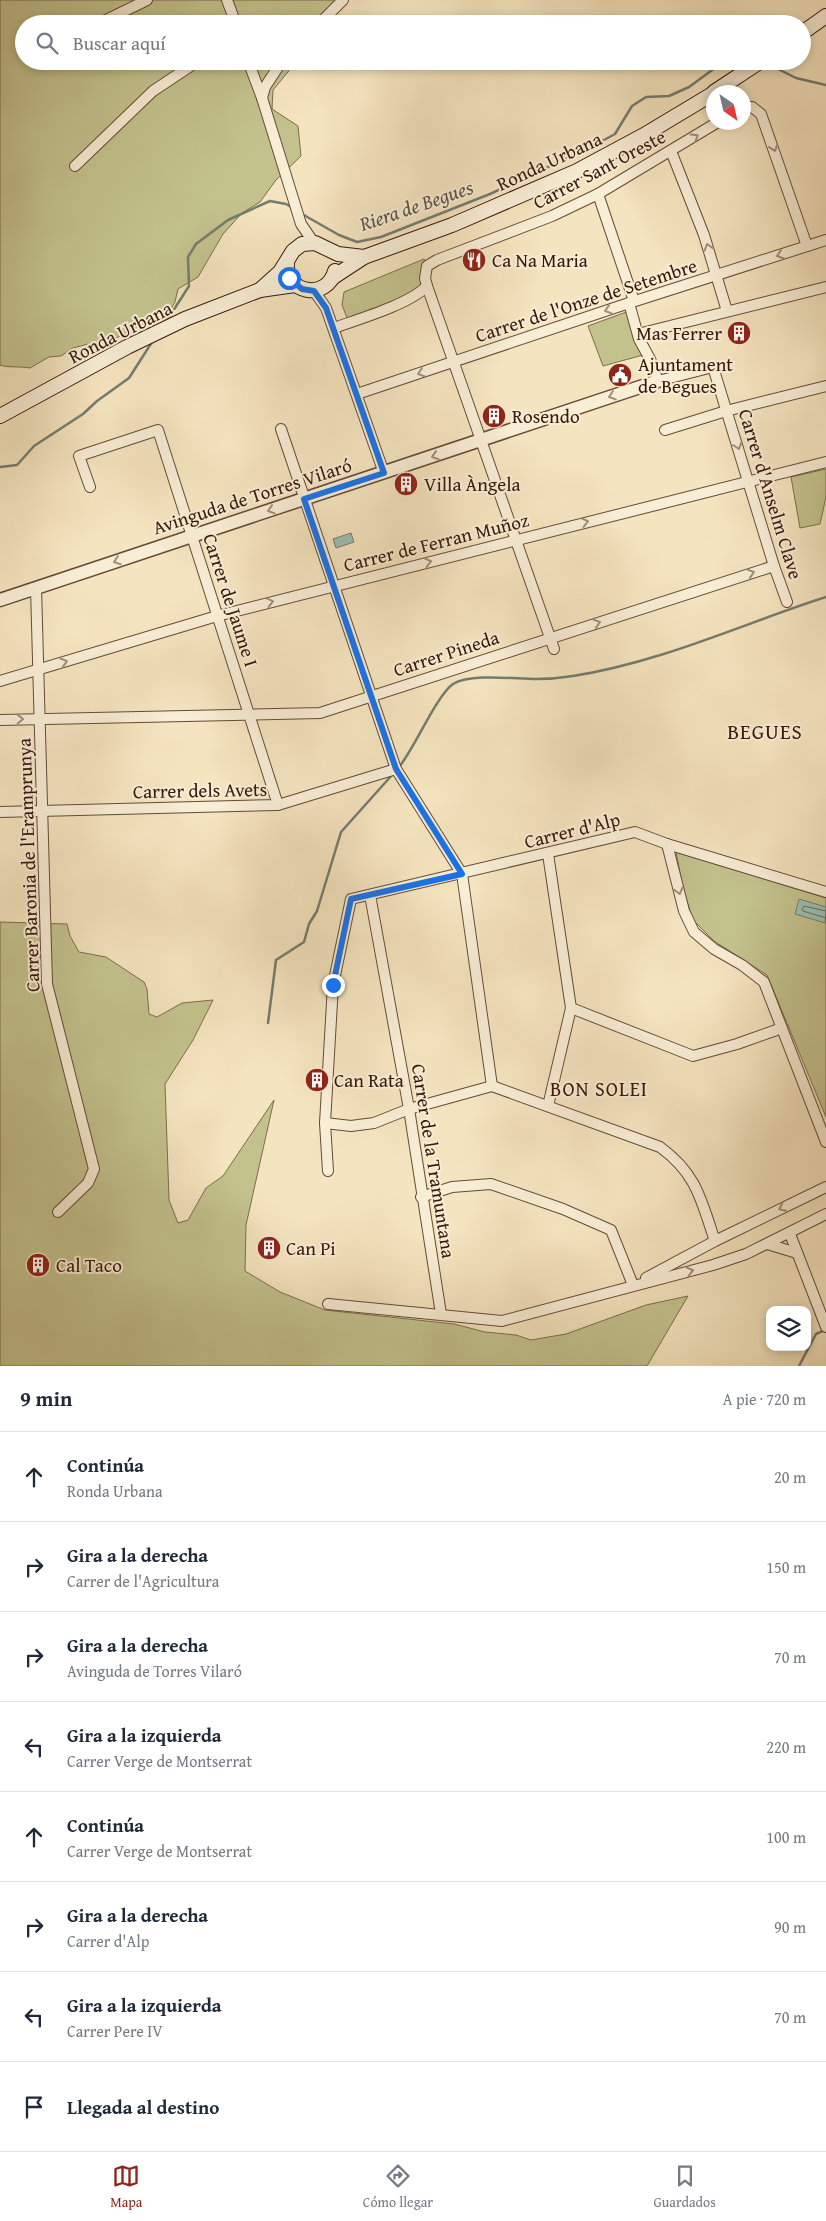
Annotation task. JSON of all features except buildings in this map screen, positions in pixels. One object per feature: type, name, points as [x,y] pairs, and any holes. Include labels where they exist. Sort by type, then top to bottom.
[{"type":"main road","points":[[811,27],[826,16]]},
{"type":"main road","name":"Ronda Urbana","points":[[726,85],[748,70]]},
{"type":"main road","name":"Ronda Urbana","points":[[0,416],[126,348],[185,319],[260,290],[295,285],[304,290],[314,291],[364,257],[469,218],[577,171],[644,135],[706,98]]},
{"type":"main road","points":[[296,248],[314,243]]},
{"type":"main road","name":"Ronda Urbana","points":[[314,243],[345,256],[364,257]]},
{"type":"main road","name":"Ronda Urbana","points":[[260,290],[280,272],[290,254],[296,248]]},
{"type":"main road","points":[[328,250],[335,263],[331,280]]},
{"type":"main road","points":[[287,262],[288,274],[295,285]]},
{"type":"street","points":[[116,15],[147,0]]},
{"type":"street","points":[[227,0],[233,15]]},
{"type":"street","points":[[328,15],[343,0]]},
{"type":"street","points":[[75,166],[153,91],[184,70]]},
{"type":"street","points":[[251,70],[262,98],[299,220],[314,243]]},
{"type":"street","points":[[262,98],[265,87],[276,70]]},
{"type":"street","points":[[751,108],[758,110],[765,123],[807,246]]},
{"type":"street","name":"Carrer Sant Oreste","points":[[427,286],[425,278],[427,266],[437,260],[552,216],[598,194],[706,129]]},
{"type":"street","points":[[671,151],[704,234],[727,311]]},
{"type":"street","points":[[598,194],[632,302],[638,334],[658,381]]},
{"type":"street","points":[[296,248],[299,220]]},
{"type":"street","name":"Carrer de l'Onze de Setembre","points":[[357,394],[632,302],[826,240]]},
{"type":"street","points":[[326,308],[331,280]]},
{"type":"street","points":[[334,328],[402,301],[422,291],[427,286],[552,644]]},
{"type":"street","points":[[638,334],[826,287]]},
{"type":"street","points":[[314,291],[326,308],[334,328],[384,473]]},
{"type":"street","name":"Carrer d'Anselm Clave","points":[[658,381],[713,367],[774,566],[787,602]]},
{"type":"street","name":"Avinguda de Torres Vilaró","points":[[0,600],[658,381]]},
{"type":"street","points":[[665,430],[726,411],[826,386]]},
{"type":"street","points":[[281,429],[396,768],[462,874],[492,1086]]},
{"type":"street","name":"Carrer de Jaume I","points":[[90,487],[79,456],[158,430],[278,806]]},
{"type":"street","name":"Carrer de Ferran Muñoz","points":[[0,681],[217,616],[826,462]]},
{"type":"street","name":"Carrer Pineda","points":[[0,720],[248,713],[320,713],[372,695],[552,644],[774,566]]},
{"type":"street","name":"Carrer Baronia de l'Eramprunya","points":[[36,588],[47,984],[94,1169],[88,1183],[58,1212]]},
{"type":"street","name":"Carrer dels Avets","points":[[0,812],[278,806],[396,768]]},
{"type":"street","name":"Carrer d'Alp","points":[[326,1123],[333,985],[351,899],[635,832],[667,844],[826,892]]},
{"type":"street","points":[[667,844],[684,911],[694,932],[714,949],[742,965],[764,982],[826,1142]]},
{"type":"street","points":[[548,854],[571,1008],[548,1106]]},
{"type":"street","name":"Carrer de la Tramuntana","points":[[370,895],[409,1109],[421,1196],[441,1314]]},
{"type":"street","points":[[571,1008],[693,1056],[737,1044],[782,1028]]},
{"type":"street","points":[[328,1171],[326,1123],[351,1126],[374,1123],[409,1109],[492,1086],[649,1142],[676,1159],[693,1179],[716,1241]]},
{"type":"street","points":[[421,1196],[452,1187],[491,1184],[563,1209],[611,1230],[633,1285]]},
{"type":"street","points":[[633,1285],[716,1241],[826,1187]]},
{"type":"street","points":[[328,1304],[502,1321],[713,1265],[790,1234],[826,1214]]},
{"type":"street","points":[[790,1234],[825,1324]]},
{"type":"street","points":[[767,1244],[797,1253]]},
{"type":"shaded area","points":[[0,0],[335,0],[334,15],[15,15],[15,70],[290,70],[273,90],[272,109],[298,126],[301,156],[276,180],[260,202],[242,213],[223,234],[198,277],[178,289],[175,302],[161,326],[142,324],[109,342],[73,348],[61,356],[49,357],[30,368],[0,365]]},
{"type":"shaded area","points":[[424,259],[427,266],[427,286],[349,323],[342,305],[344,292]]},
{"type":"shaded area","points":[[629,311],[643,355],[603,366],[588,326]]},
{"type":"shaded area","points":[[826,469],[826,497],[820,524],[800,528],[791,477]]},
{"type":"shaded area","points":[[676,852],[826,898],[826,1117],[767,975],[714,941],[693,920],[683,888]]},
{"type":"shaded area","points":[[0,922],[67,924],[70,936],[79,952],[106,957],[144,982],[147,989],[149,1014],[157,1017],[182,1003],[213,1000],[193,1040],[165,1084],[169,1200],[178,1223],[188,1220],[206,1188],[223,1176],[274,1100],[246,1225],[245,1271],[280,1292],[325,1310],[454,1324],[485,1332],[516,1335],[531,1340],[566,1334],[646,1305],[688,1296],[647,1366],[0,1366]]},
{"type":"water","points":[[351,533],[354,542],[336,548],[333,539]]},
{"type":"water","points":[[799,899],[826,907],[825,923],[795,914]]},
{"type":"waterway","name":"Riera de Begues","points":[[302,214],[339,235],[357,242],[381,237],[490,194],[591,147],[615,134],[632,106],[646,97],[669,96],[689,87],[712,70]]},
{"type":"waterway","name":"Riera de Begues","points":[[780,70],[796,78],[826,85]]},
{"type":"waterway","name":"Riera de Begues","points":[[166,322],[189,286],[188,257],[196,244],[228,220],[270,201],[286,204],[291,207]]},
{"type":"waterway","name":"Riera de Begues","points":[[0,467],[17,465],[34,446],[83,414],[97,401],[129,378],[154,339]]},
{"type":"waterway","points":[[399,767],[440,699],[453,684],[471,679],[554,678],[606,670],[670,652],[826,597]]},
{"type":"waterway","points":[[268,1023],[276,960],[304,942],[309,924],[317,911],[341,832],[392,775]]},
{"type":"waterway","points":[[799,1366],[816,1334],[825,1330]]},
{"type":"place","name":"Ca Na Maria","points":[[474,260]]},
{"type":"place","name":"Mas Ferrer","points":[[739,333]]},
{"type":"place","name":"Ajuntament de Begues","points":[[620,375]]},
{"type":"place","name":"Rosendo","points":[[494,416]]},
{"type":"place","name":"Villa Àngela","points":[[406,484]]},
{"type":"place","name":"Can Rata","points":[[317,1080]]},
{"type":"place","name":"Can Pi","points":[[269,1248]]},
{"type":"place","name":"Cal Taco","points":[[38,1265]]},
{"type":"district","name":"BEGUES","points":[[765,731]]},
{"type":"district","name":"BON SOLEI","points":[[599,1088]]},
{"type":"route","points":[[289,278],[302,289],[314,291],[326,308],[384,473],[304,499],[396,769],[462,874],[351,899],[333,985]]}]
